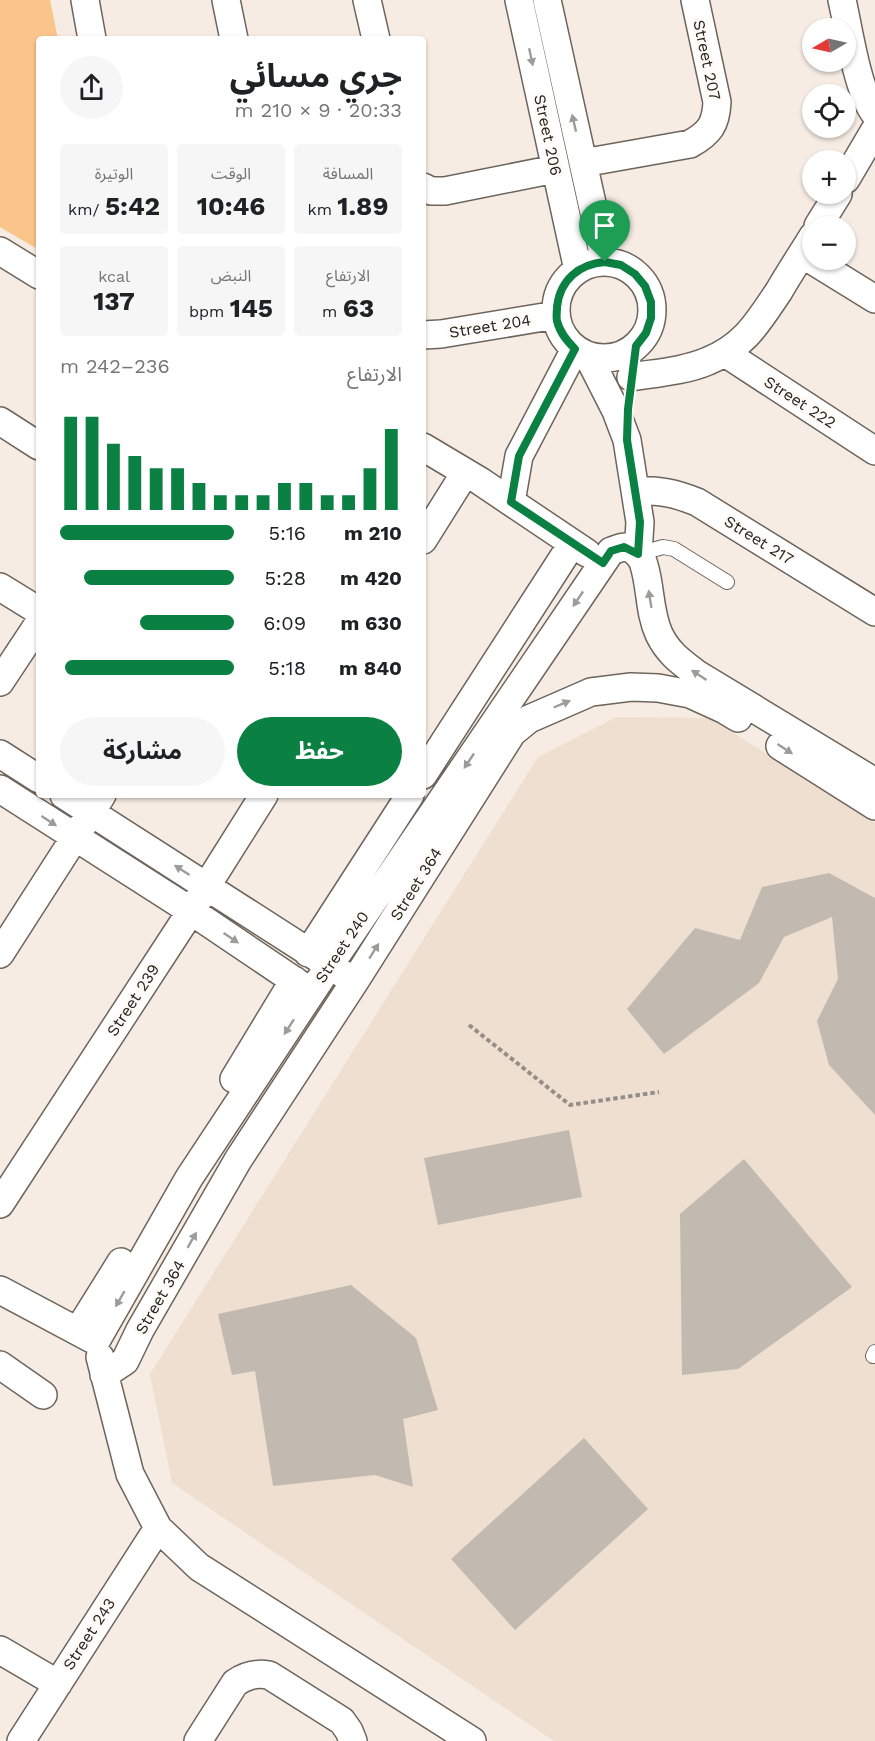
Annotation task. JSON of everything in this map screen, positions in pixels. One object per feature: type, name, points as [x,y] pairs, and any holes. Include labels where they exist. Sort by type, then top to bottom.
[{"type":"street","points":[[85,0],[91,36]]},
{"type":"street","points":[[226,0],[233,36]]},
{"type":"street","points":[[367,0],[375,36]]},
{"type":"street","name":"Street 206","points":[[519,0],[578,270]]},
{"type":"street","name":"Street 206","points":[[547,0],[605,262]]},
{"type":"street","name":"Street 207","points":[[583,163],[690,144],[711,128],[716,115],[717,102],[695,0]]},
{"type":"street","points":[[842,0],[865,97],[875,114]]},
{"type":"street","points":[[856,162],[875,130]]},
{"type":"street","points":[[426,188],[431,191],[445,191],[555,169]]},
{"type":"street","points":[[0,251],[36,273]]},
{"type":"street","points":[[631,377],[688,368],[725,353],[755,327],[802,254]]},
{"type":"street","points":[[582,353],[605,359],[622,355],[636,346],[646,333],[651,318],[651,302],[645,286],[635,274],[621,265],[605,262],[578,270],[569,277],[558,296],[556,315],[564,338],[582,353],[616,411],[627,440],[640,522],[638,554]]},
{"type":"street","points":[[839,270],[875,299]]},
{"type":"street","name":"Street 204","points":[[426,334],[441,334],[556,315]]},
{"type":"street","points":[[627,440],[631,377],[636,346]]},
{"type":"street","points":[[511,502],[519,456],[582,353]]},
{"type":"street","name":"Street 222","points":[[725,353],[875,452]]},
{"type":"street","points":[[0,421],[36,444]]},
{"type":"street","points":[[426,449],[511,502],[572,544],[607,557],[624,547],[638,554],[644,564],[652,610],[659,634],[670,653],[697,674],[875,782]]},
{"type":"street","points":[[426,535],[465,473]]},
{"type":"street","name":"Street 217","points":[[636,491],[657,490],[678,494],[697,502],[875,612]]},
{"type":"street","points":[[426,770],[572,544]]},
{"type":"street","name":"Street 240","points":[[87,1336],[319,959],[607,557]]},
{"type":"street","points":[[0,587],[36,609]]},
{"type":"street","points":[[0,682],[36,628]]},
{"type":"street","name":"Street 364","points":[[104,1375],[125,1361],[140,1330],[238,1160],[512,733],[529,719],[591,692],[631,687],[658,688],[690,694],[723,709],[875,806]]},
{"type":"street","points":[[0,754],[36,777]]},
{"type":"street","points":[[0,789],[338,1007]]},
{"type":"street","points":[[75,798],[97,804],[207,886],[355,981]]},
{"type":"street","name":"Street 239","points":[[0,1204],[192,911],[262,798]]},
{"type":"street","points":[[319,959],[408,798]]},
{"type":"street","points":[[0,954],[97,804]]},
{"type":"street","points":[[0,1290],[87,1336],[104,1375],[130,1474],[158,1528],[200,1567],[472,1741]]},
{"type":"street","points":[[0,1365],[43,1395]]},
{"type":"street","name":"Street 243","points":[[21,1741],[158,1528]]},
{"type":"street","points":[[0,1650],[58,1684]]},
{"type":"street","points":[[198,1741],[235,1683],[242,1677],[260,1674],[269,1675],[342,1721],[353,1741]]},
{"type":"lane","points":[[638,554],[663,547],[674,549],[728,582]]},
{"type":"path","points":[[469,1025],[570,1105],[659,1092]]},
{"type":"shaded area","points":[[0,0],[50,0],[57,36],[36,36],[36,248],[0,227]]},
{"type":"shaded area","points":[[617,717],[710,718],[875,823],[875,1741],[554,1741],[172,1483],[150,1374],[538,757]]},
{"type":"building","points":[[829,873],[875,898],[875,1115],[829,1065],[817,1021],[838,979],[832,917],[784,937],[759,983],[664,1054],[627,1009],[695,928],[740,940],[762,887]]},
{"type":"building","points":[[569,1130],[582,1197],[438,1225],[424,1158]]},
{"type":"building","points":[[744,1159],[852,1287],[738,1369],[682,1375],[680,1214]]},
{"type":"building","points":[[351,1285],[416,1338],[438,1410],[403,1419],[413,1487],[375,1475],[273,1486],[255,1371],[232,1375],[218,1314]]},
{"type":"building","points":[[584,1438],[648,1509],[515,1630],[451,1559]]},
{"type":"route","points":[[605,262],[621,265],[635,274],[645,286],[651,302],[651,318],[646,333],[636,346],[628,409],[627,440],[640,522],[638,554],[624,547],[611,551],[603,563],[511,502],[519,456],[575,349],[564,338],[557,323],[558,296],[569,277],[578,270],[605,262]]}]
